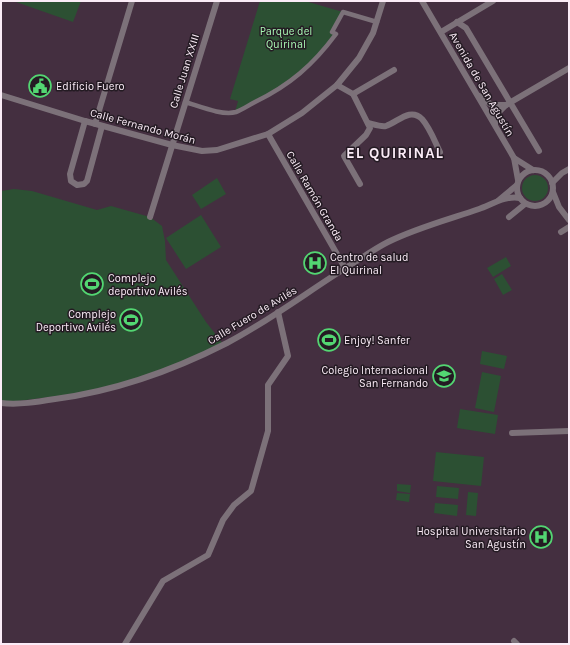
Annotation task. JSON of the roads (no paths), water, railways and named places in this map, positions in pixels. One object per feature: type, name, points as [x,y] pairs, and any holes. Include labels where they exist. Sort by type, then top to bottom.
[{"type":"street","points":[[95,124],[132,1]]},
{"type":"street","name":"Calle Juan XXIII","points":[[150,217],[217,1]]},
{"type":"street","points":[[383,3],[390,1]]},
{"type":"street","name":"Avenida de San Agustín","points":[[422,1],[514,158],[517,182]]},
{"type":"street","points":[[441,32],[493,1]]},
{"type":"street","name":"Calle Fernando Morán","points":[[1,95],[95,124],[172,145],[202,151],[217,150],[268,134],[302,113],[337,85],[359,58],[373,33],[383,3]]},
{"type":"street","points":[[185,102],[218,112],[235,112],[283,86],[306,69],[321,54],[336,34],[332,32],[343,12],[377,22]]},
{"type":"street","points":[[457,22],[466,28],[508,104],[539,151]]},
{"type":"street","points":[[495,124],[497,114],[508,104],[569,68]]},
{"type":"street","points":[[353,94],[394,70]]},
{"type":"street","points":[[337,85],[353,94],[370,128],[366,135],[344,156],[360,184]]},
{"type":"street","points":[[476,94],[492,105],[508,104]]},
{"type":"street","points":[[368,122],[380,126],[386,126],[408,114],[418,116],[423,120],[440,152]]},
{"type":"street","points":[[85,121],[70,174],[71,181],[77,185],[81,185],[87,181],[102,126]]},
{"type":"street","name":"Calle Ramón Granda","points":[[268,134],[345,268]]},
{"type":"street","points":[[514,158],[534,170]]},
{"type":"street","points":[[552,183],[562,173],[569,169]]},
{"type":"street","points":[[559,207],[546,203],[534,206],[525,204],[518,194],[517,182],[524,173],[534,170],[543,171],[548,175],[552,183],[553,192],[559,207],[569,220]]},
{"type":"street","points":[[548,175],[562,173]]},
{"type":"street","name":"Calle Fuero de Avilés","points":[[498,201],[517,182]]},
{"type":"street","points":[[546,203],[553,192]]},
{"type":"street","name":"Calle Fuero de Avilés","points":[[1,403],[21,404],[75,396],[108,390],[146,379],[188,362],[224,344],[278,312],[388,242],[498,201],[516,197],[520,198]]},
{"type":"street","points":[[509,217],[525,204]]},
{"type":"street","points":[[561,232],[569,227]]},
{"type":"street","points":[[125,644],[163,581],[208,555],[223,520],[234,505],[251,492],[268,431],[268,385],[288,356],[278,312]]},
{"type":"street","points":[[512,433],[569,431]]},
{"type":"place","name":"Edificio Fuero","points":[[40,86]]},
{"type":"place","name":"Centro de salud El Quirinal","points":[[315,263]]},
{"type":"place","name":"Complejo deportivo Avilés","points":[[92,284]]},
{"type":"place","name":"Complejo Deportivo Avilés","points":[[131,320]]},
{"type":"place","name":"Enjoy! Sanfer","points":[[329,340]]},
{"type":"place","name":"Colegio Internacional San Fernando","points":[[444,376]]},
{"type":"place","name":"Hospital Universitario San Agustín","points":[[541,537]]},
{"type":"district","name":"EL QUIRINAL","points":[[395,153]]},
{"type":"park label","name":"Parque del Quirinal","points":[[286,37]]}]
